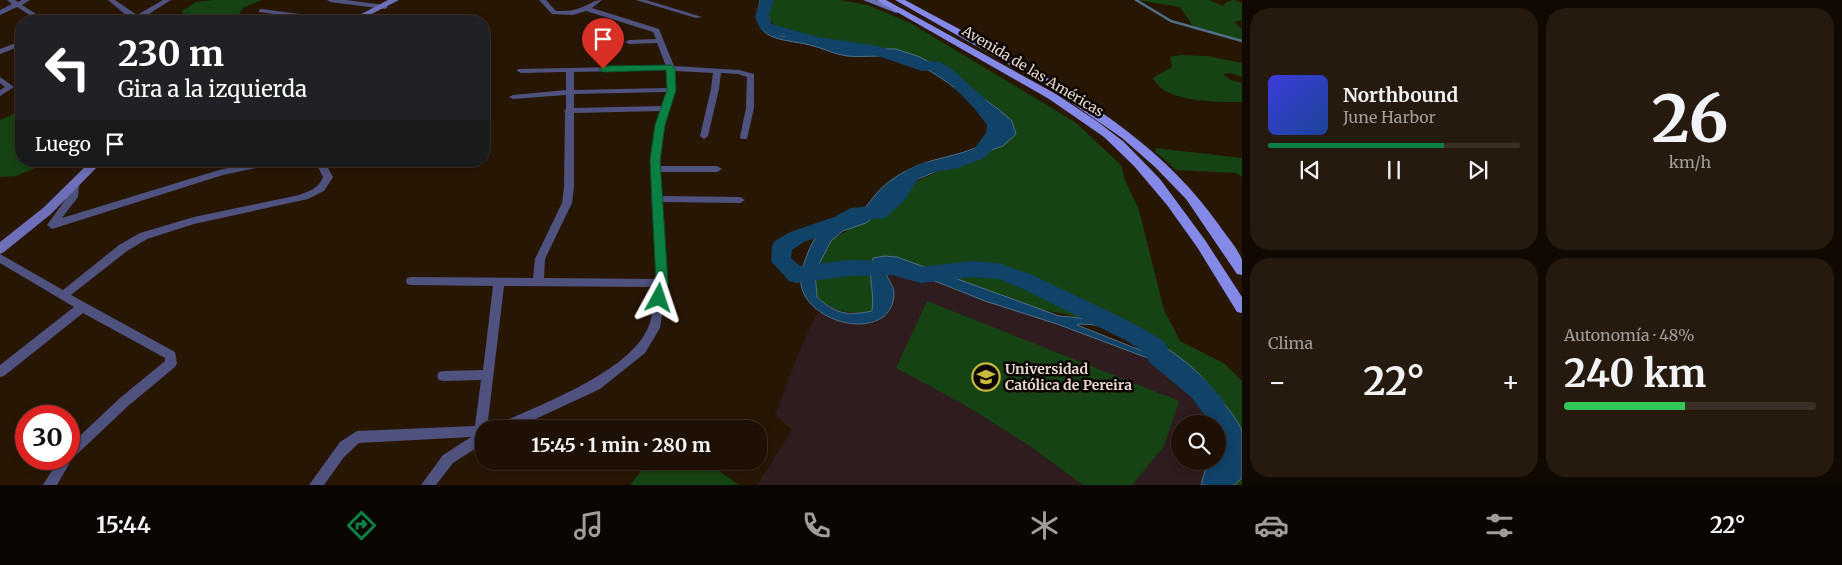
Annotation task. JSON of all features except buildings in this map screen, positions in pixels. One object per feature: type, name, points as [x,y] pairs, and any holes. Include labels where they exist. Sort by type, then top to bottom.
[{"type":"main road","points":[[366,15],[385,7],[395,0]]},
{"type":"main road","points":[[867,0],[899,5]]},
{"type":"main road","name":"Avenida de las Américas","points":[[880,0],[899,5],[976,43],[1082,102],[1134,141],[1189,195],[1210,221],[1242,270]]},
{"type":"main road","name":"Avenida de las Américas","points":[[899,5],[964,47],[1043,92],[1094,124],[1119,144],[1149,174],[1187,220],[1242,308]]},
{"type":"main road","points":[[964,47],[974,46],[976,43]]},
{"type":"main road","points":[[0,249],[47,211],[92,167]]},
{"type":"street","points":[[10,0],[35,15]]},
{"type":"street","points":[[0,13],[27,0]]},
{"type":"street","points":[[111,0],[131,15]]},
{"type":"street","points":[[146,15],[168,0]]},
{"type":"street","points":[[330,0],[385,7]]},
{"type":"street","points":[[542,0],[554,13],[578,13],[588,9],[599,0]]},
{"type":"street","points":[[639,0],[698,17]]},
{"type":"street","points":[[520,420],[596,385],[641,350],[654,328],[662,283],[656,145],[671,90],[671,68],[656,31],[588,9]]},
{"type":"street","points":[[260,11],[292,15]]},
{"type":"street","points":[[628,42],[661,41]]},
{"type":"street","points":[[0,52],[15,46]]},
{"type":"street","points":[[521,71],[671,68],[739,72],[750,76],[750,108],[744,137]]},
{"type":"street","points":[[538,283],[540,259],[567,203],[570,176],[568,110],[570,70]]},
{"type":"street","points":[[704,136],[715,89],[717,71]]},
{"type":"street","points":[[0,79],[10,87],[0,94]]},
{"type":"street","points":[[513,96],[570,92],[671,90]]},
{"type":"street","points":[[568,110],[665,108]]},
{"type":"street","points":[[74,185],[73,197],[52,225],[222,172],[246,167]]},
{"type":"street","points":[[64,295],[122,248],[144,236],[194,221],[316,193],[325,186],[328,178],[322,167]]},
{"type":"street","points":[[656,169],[717,169]]},
{"type":"street","points":[[658,199],[740,200]]},
{"type":"street","points":[[0,258],[82,307],[171,355],[171,364],[124,402],[80,444]]},
{"type":"street","points":[[411,281],[662,283]]},
{"type":"street","points":[[483,420],[500,283]]},
{"type":"street","points":[[0,372],[82,307]]},
{"type":"street","points":[[442,376],[488,374]]},
{"type":"street","points":[[316,485],[325,475],[345,443],[357,437],[475,435]]},
{"type":"street","points":[[428,485],[448,459],[475,439]]},
{"type":"street","points":[[50,485],[59,470]]},
{"type":"shaded area","name":"Universidad Católica de Pereira","points":[[893,267],[926,275],[952,289],[1057,324],[1169,366],[1213,406],[1216,415],[1171,415],[1171,470],[1205,470],[1201,485],[757,485],[792,430],[775,415],[802,345],[818,312],[849,322],[866,325],[875,323],[889,313],[894,299],[894,290],[885,269]]},
{"type":"green space","points":[[262,0],[243,8],[239,15],[184,15],[182,11],[196,2]]},
{"type":"green space","points":[[771,0],[840,0],[868,5],[912,24],[1075,122],[1121,165],[1125,180],[1139,210],[1164,310],[1180,341],[1225,364],[1242,381],[1242,485],[1204,485],[1205,470],[1226,470],[1226,415],[1210,415],[1212,388],[1187,367],[1129,336],[1067,314],[1039,309],[924,267],[885,256],[873,287],[872,311],[844,312],[826,306],[816,293],[817,248],[878,213],[900,190],[953,164],[1003,146],[1012,121],[896,49],[837,48],[812,40],[781,36],[767,15]]},
{"type":"green space","points":[[1137,0],[1209,0],[1223,6],[1226,2],[1233,0],[1242,3],[1242,20],[1234,22],[1242,29],[1242,42],[1193,26],[1180,7]]},
{"type":"green space","points":[[1180,55],[1207,56],[1242,63],[1242,77],[1231,73],[1223,74],[1231,80],[1242,83],[1242,102],[1206,101],[1180,97],[1159,86],[1153,78],[1172,67],[1170,57]]},
{"type":"green space","points":[[15,114],[15,167],[38,167],[16,176],[0,177],[0,120]]},
{"type":"green space","points":[[1155,148],[1242,158],[1242,177],[1236,173],[1176,170],[1156,152]]},
{"type":"green space","points":[[927,301],[1179,401],[1174,415],[1171,415],[1171,425],[1164,446],[1132,485],[1083,485],[1030,446],[965,405],[896,368]]},
{"type":"green space","points":[[642,470],[718,470],[739,485],[630,485]]},
{"type":"water","points":[[760,0],[773,0],[767,15],[771,25],[781,36],[804,38],[837,48],[896,49],[920,57],[947,72],[998,109],[1012,121],[1016,134],[1003,146],[964,159],[905,185],[886,206],[866,223],[843,231],[831,241],[815,272],[817,297],[830,307],[842,312],[872,311],[871,264],[873,258],[897,257],[1059,316],[1083,318],[1106,323],[1149,338],[1187,363],[1204,379],[1235,418],[1242,432],[1242,478],[1234,485],[1201,485],[1205,470],[1226,470],[1226,415],[1217,415],[1213,406],[1169,366],[1057,324],[985,301],[902,268],[893,267],[885,269],[894,294],[889,311],[876,321],[859,324],[840,321],[822,313],[808,301],[801,285],[803,266],[813,242],[822,229],[830,223],[860,212],[895,177],[919,165],[959,154],[987,141],[995,134],[995,126],[977,107],[954,88],[919,65],[900,58],[842,55],[810,45],[779,39],[763,31],[759,24]],"holes":[[[1077,325],[1112,327],[1144,338],[1160,354],[1150,354]]]},
{"type":"waterway","points":[[767,0],[762,14],[762,20],[766,27],[817,41],[878,51],[922,66],[935,65],[947,72],[980,104],[995,125],[995,134],[980,153],[953,164],[925,168],[912,175],[897,196],[878,213],[858,213],[841,222],[797,237],[782,246],[781,261],[796,275],[849,268],[885,269],[893,267],[908,273],[921,275],[971,269],[998,271],[1022,279],[1121,327],[1156,348],[1157,355],[1193,385],[1212,405],[1217,413],[1222,433],[1223,455],[1220,485]]},
{"type":"waterway","points":[[1136,0],[1171,21],[1242,41]]},
{"type":"place","name":"Universidad Católica de Pereira","points":[[986,377]]},
{"type":"route","points":[[603,69],[671,68],[671,90],[660,125],[655,160],[662,283],[659,298]]}]
